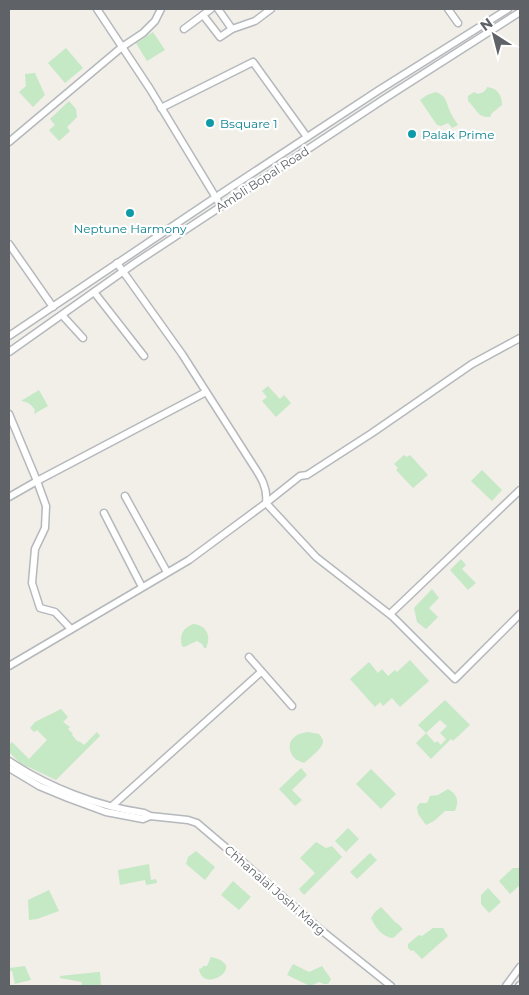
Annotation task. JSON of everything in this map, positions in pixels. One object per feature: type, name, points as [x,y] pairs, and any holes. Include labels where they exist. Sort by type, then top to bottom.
[{"type":"street","points":[[97,9],[221,206]]},
{"type":"street","points":[[9,142],[122,47],[143,33],[155,21],[161,9]]},
{"type":"street","points":[[184,29],[211,9]]},
{"type":"street","points":[[218,9],[232,29]]},
{"type":"street","points":[[448,9],[458,23]]},
{"type":"street","name":"Ambli Bopal Road","points":[[9,336],[307,137],[508,9]]},
{"type":"street","points":[[204,14],[220,37],[232,29],[255,21],[267,10]]},
{"type":"street","name":"Ambli Bopal Road","points":[[9,352],[221,206],[378,102],[520,12]]},
{"type":"street","points":[[161,108],[253,62],[307,137]]},
{"type":"street","points":[[9,244],[53,306]]},
{"type":"street","points":[[117,263],[174,341],[262,479],[267,496],[266,503]]},
{"type":"street","points":[[94,292],[144,356]]},
{"type":"street","points":[[62,315],[83,338]]},
{"type":"street","points":[[9,666],[188,560],[300,476],[307,475],[372,433],[472,364],[520,338]]},
{"type":"street","points":[[9,497],[206,392]]},
{"type":"street","points":[[9,414],[46,506],[45,528],[35,549],[32,583],[40,608],[55,612],[71,628]]},
{"type":"street","points":[[390,614],[520,490]]},
{"type":"street","points":[[125,496],[167,572]]},
{"type":"street","points":[[266,503],[316,557],[390,614],[455,678],[520,614]]},
{"type":"street","points":[[104,513],[142,587]]},
{"type":"street","points":[[249,657],[292,706]]},
{"type":"street","points":[[112,806],[262,672]]},
{"type":"street","name":"Chhanalal Joshi Marg","points":[[9,761],[51,784],[82,798],[150,816],[188,820],[200,826],[316,926],[391,986]]},
{"type":"street","name":"Chhanalal Joshi Marg","points":[[9,768],[39,786],[106,812],[143,819],[150,816]]},
{"type":"street","points":[[506,986],[520,966]]},
{"type":"green space","points":[[153,32],[165,50],[147,61],[136,43]]},
{"type":"green space","points":[[66,48],[83,68],[65,83],[48,63]]},
{"type":"green space","points":[[35,73],[45,95],[33,107],[19,92],[26,86],[25,74]]},
{"type":"green space","points":[[487,87],[497,91],[502,102],[502,105],[490,117],[479,114],[468,101],[468,96],[474,92],[478,94],[486,90]]},
{"type":"green space","points":[[436,92],[445,99],[458,125],[452,128],[448,123],[441,126],[437,125],[420,100]]},
{"type":"green space","points":[[69,101],[76,109],[77,117],[67,127],[70,131],[59,141],[49,130],[55,125],[50,119]]},
{"type":"green space","points":[[268,386],[280,399],[284,395],[291,403],[276,417],[262,401],[267,397],[262,391]]},
{"type":"green space","points":[[39,390],[48,406],[34,414],[35,410],[32,406],[21,401]]},
{"type":"green space","points":[[404,455],[407,457],[410,455],[428,475],[413,488],[396,470],[398,468],[394,464]]},
{"type":"green space","points":[[482,470],[502,490],[492,501],[471,481]]},
{"type":"green space","points":[[461,559],[466,565],[462,569],[476,583],[468,590],[450,570]]},
{"type":"green space","points":[[432,589],[439,598],[429,608],[438,617],[426,629],[417,622],[414,608]]},
{"type":"green space","points":[[193,624],[201,626],[207,632],[208,644],[206,648],[197,641],[184,647],[182,646],[181,638],[183,632]]},
{"type":"green space","points":[[410,660],[429,681],[400,707],[392,698],[383,706],[380,702],[375,707],[350,679],[369,662],[378,673],[382,669],[388,676],[395,670],[397,672]]},
{"type":"green space","points":[[445,700],[470,725],[453,741],[451,739],[431,759],[416,743],[426,733],[418,725]],"holes":[[[440,720],[447,726],[440,733],[446,739],[441,745],[437,741],[435,743],[426,733]]]},
{"type":"green space","points":[[61,709],[68,717],[63,722],[70,727],[68,729],[78,742],[84,745],[97,732],[100,736],[56,780],[20,763],[9,752],[9,745],[12,742],[29,759],[47,740],[37,730],[34,732],[30,728],[35,722]]},
{"type":"green space","points":[[308,732],[319,734],[323,744],[304,763],[294,757],[290,751],[290,744],[297,735]]},
{"type":"green space","points":[[301,768],[307,775],[292,790],[302,800],[295,806],[279,789]]},
{"type":"green space","points":[[371,769],[396,794],[381,809],[356,784]]},
{"type":"green space","points":[[448,789],[457,798],[455,811],[445,811],[434,821],[426,825],[418,814],[417,807],[420,803],[427,803],[430,796],[438,795]]},
{"type":"green space","points":[[348,828],[359,839],[346,852],[335,841]]},
{"type":"green space","points":[[316,842],[326,848],[332,846],[342,857],[304,895],[299,889],[315,873],[300,858]]},
{"type":"green space","points":[[196,851],[215,867],[205,880],[186,864],[188,857]]},
{"type":"green space","points":[[370,853],[377,860],[357,879],[350,872]]},
{"type":"green space","points":[[149,864],[151,880],[156,879],[157,883],[146,885],[145,880],[120,885],[118,870]]},
{"type":"green space","points":[[513,868],[520,868],[520,885],[510,894],[499,881]]},
{"type":"green space","points":[[233,881],[251,897],[239,910],[221,895]]},
{"type":"green space","points":[[488,888],[501,902],[489,913],[481,904],[481,895]]},
{"type":"green space","points":[[49,890],[59,911],[29,920],[28,900]]},
{"type":"green space","points":[[381,907],[403,929],[393,938],[386,936],[380,931],[371,918]]},
{"type":"green space","points":[[433,928],[443,928],[448,936],[422,959],[413,950],[411,951],[408,948],[408,944],[419,935],[422,936]]},
{"type":"green space","points":[[211,957],[222,961],[226,966],[221,976],[208,979],[202,976],[199,969],[207,966]]},
{"type":"green space","points":[[293,964],[309,972],[322,966],[331,979],[328,984],[319,982],[310,986],[287,975]]},
{"type":"green space","points":[[25,966],[31,980],[15,984],[12,971],[9,971],[9,968]]},
{"type":"green space","points":[[100,972],[101,986],[81,986],[82,982],[60,978],[60,976]]},
{"type":"place","name":"Bsquare 1","points":[[210,123]]},
{"type":"place","name":"Palak Prime","points":[[412,134]]},
{"type":"place","name":"Neptune Harmony","points":[[130,213]]}]
